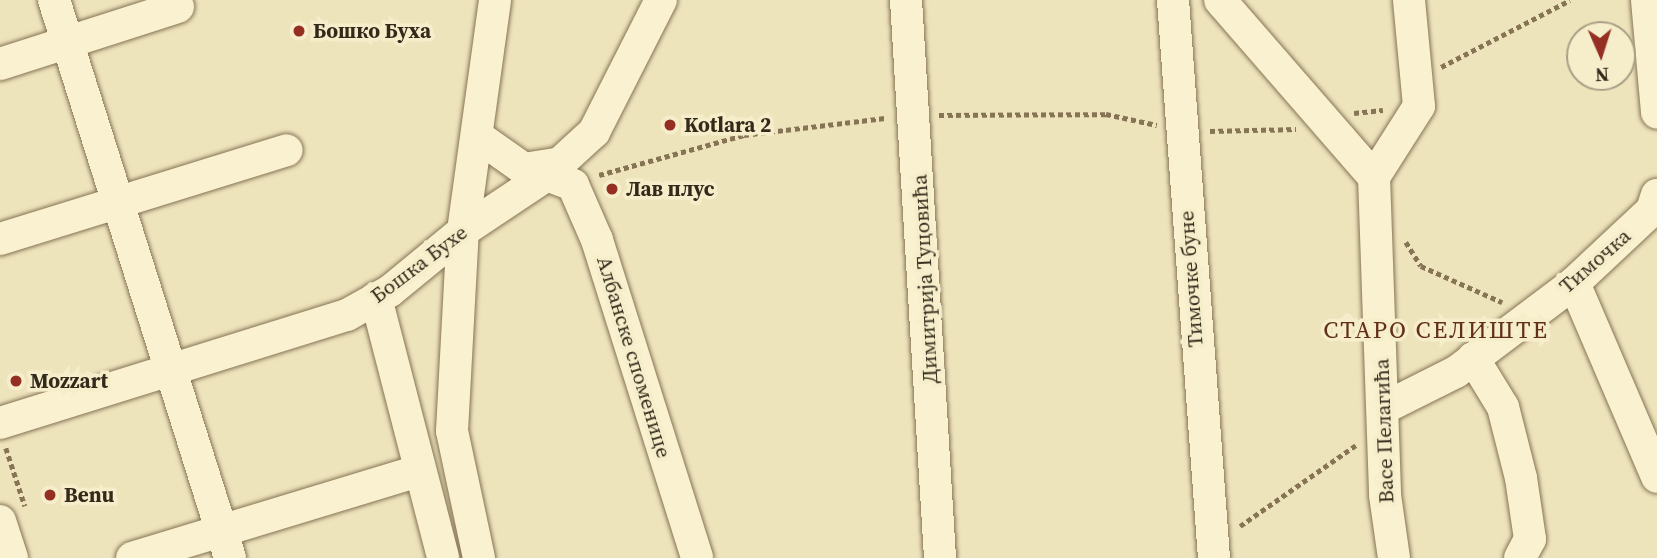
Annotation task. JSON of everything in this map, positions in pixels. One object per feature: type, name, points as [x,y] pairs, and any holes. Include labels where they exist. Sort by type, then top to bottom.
[{"type":"street","points":[[54,0],[121,202],[226,544]]},
{"type":"street","points":[[479,558],[452,431],[463,231],[480,138],[495,0]]},
{"type":"street","name":"Бошка Бухе","points":[[2,433],[171,368],[347,315],[376,298],[463,231],[561,174],[594,132],[661,0]]},
{"type":"street","name":"Димитрија Туцовића","points":[[906,0],[917,115],[940,558]]},
{"type":"street","name":"Тимочке буне","points":[[1173,0],[1213,552]]},
{"type":"street","points":[[1220,0],[1374,177],[1419,106],[1420,74],[1409,0]]},
{"type":"street","points":[[1647,0],[1657,113]]},
{"type":"street","points":[[0,64],[178,7]]},
{"type":"street","points":[[480,138],[524,169],[561,174]]},
{"type":"street","points":[[0,239],[287,150]]},
{"type":"street","name":"Албанске споменице","points":[[561,174],[597,240],[697,558]]},
{"type":"street","name":"Васе Пелагића","points":[[1374,177],[1384,418],[1394,558]]},
{"type":"street","name":"Тимочка","points":[[1384,418],[1473,358],[1527,315],[1574,283],[1655,205]]},
{"type":"street","points":[[1574,283],[1643,408],[1656,473]]},
{"type":"street","points":[[376,298],[443,558]]},
{"type":"street","points":[[1473,358],[1503,407],[1521,478],[1530,540],[1520,558]]},
{"type":"street","points":[[132,558],[226,544],[419,471]]},
{"type":"street","points":[[12,558],[15,521]]},
{"type":"path","points":[[1420,74],[1455,63],[1570,0]]},
{"type":"path","points":[[561,174],[744,135],[917,115],[1106,114],[1182,132]]},
{"type":"path","points":[[1375,215],[1403,237],[1421,266],[1527,315]]},
{"type":"path","points":[[1213,552],[1384,418]]},
{"type":"path","points":[[2,433],[15,521]]},
{"type":"place","name":"Бошко Буха","points":[[299,31]]},
{"type":"place","name":"Kotlara 2","points":[[670,125]]},
{"type":"place","name":"Лав плус","points":[[612,189]]},
{"type":"place","name":"Mozzart","points":[[16,381]]},
{"type":"place","name":"Benu","points":[[50,495]]},
{"type":"district","name":"СТАРО СЕЛИШТЕ","points":[[1436,330]]}]
